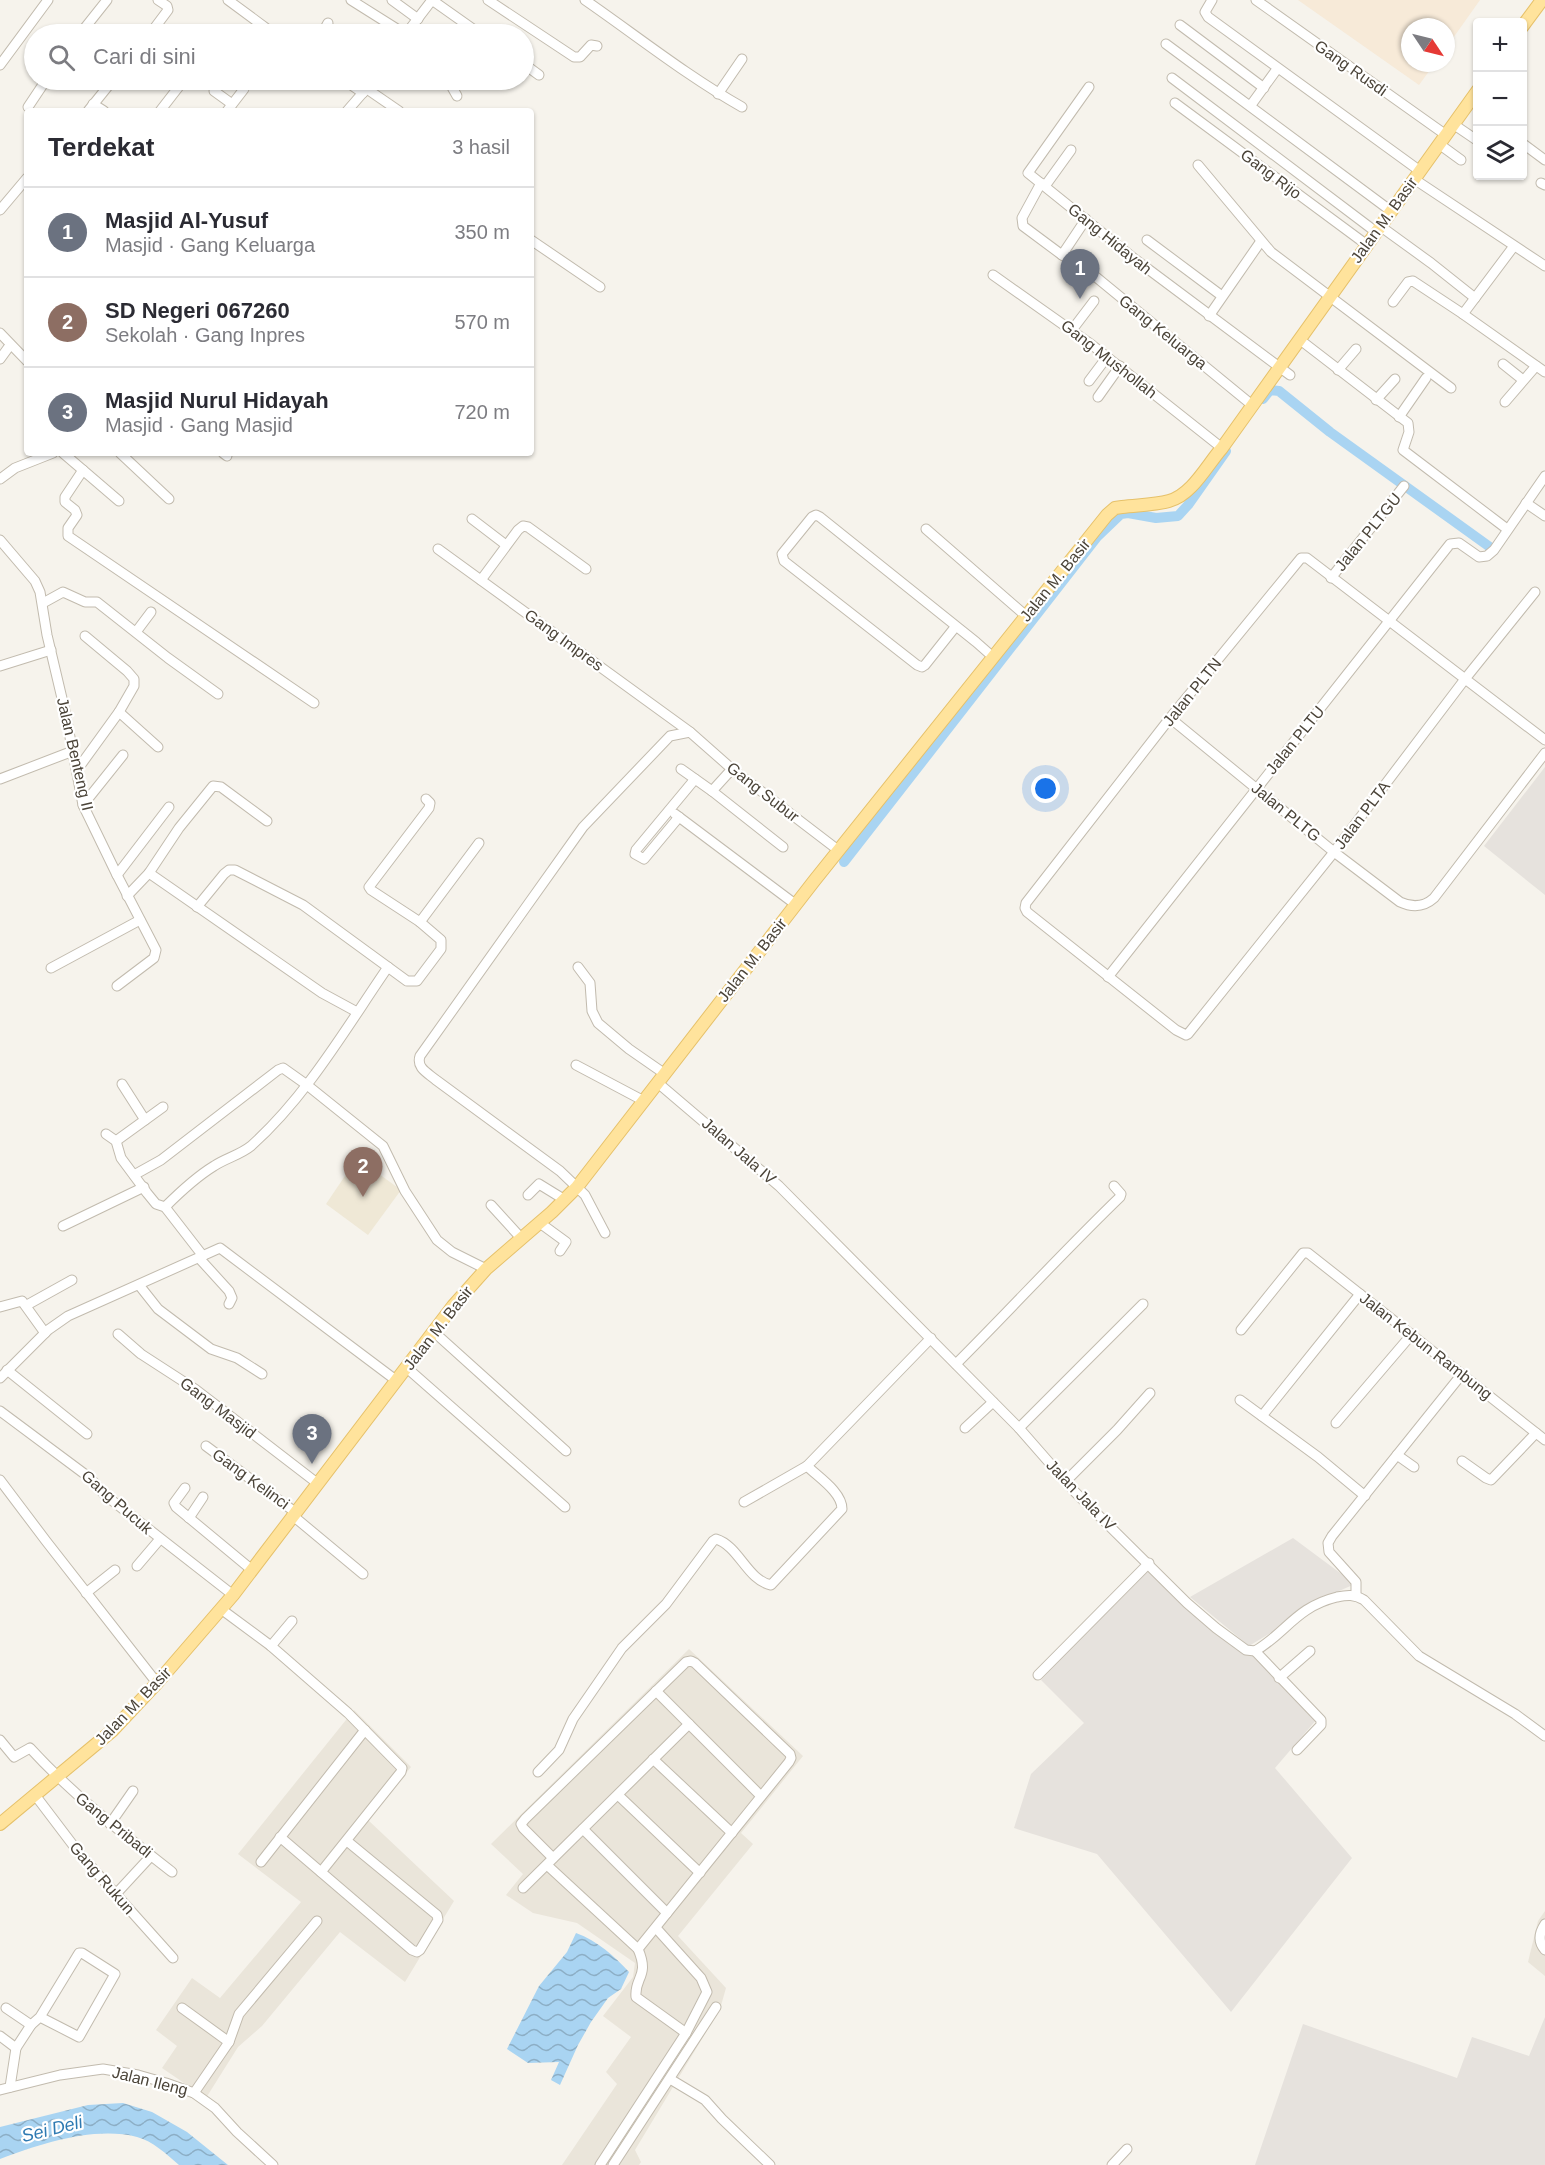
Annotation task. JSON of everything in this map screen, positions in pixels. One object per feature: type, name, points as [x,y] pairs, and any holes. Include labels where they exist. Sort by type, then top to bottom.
[{"type":"main road","points":[[1527,20],[1542,0]]},
{"type":"main road","name":"Jalan M. Basir","points":[[0,1824],[113,1730],[221,1609],[453,1306],[486,1269],[577,1187],[795,904],[1112,510],[1163,502],[1177,498],[1186,492],[1222,448],[1473,97]]},
{"type":"street","points":[[30,24],[48,0]]},
{"type":"street","points":[[88,24],[107,0]]},
{"type":"street","points":[[158,0],[168,10],[158,24]]},
{"type":"street","points":[[228,0],[260,24]]},
{"type":"street","points":[[351,0],[389,24]]},
{"type":"street","points":[[392,0],[418,19]]},
{"type":"street","points":[[414,24],[432,0],[466,24]]},
{"type":"street","points":[[488,0],[524,24]]},
{"type":"street","points":[[585,0],[718,94],[742,107]]},
{"type":"street","points":[[1212,0],[1206,9],[1206,15],[1417,175],[1545,266]]},
{"type":"street","name":"Gang Rusdi","points":[[1256,0],[1442,139],[1461,160]]},
{"type":"street","points":[[1180,25],[1264,88]]},
{"type":"street","points":[[534,30],[574,57],[580,57],[591,45],[597,46]]},
{"type":"street","points":[[0,65],[24,32]]},
{"type":"street","points":[[1167,44],[1391,211]]},
{"type":"street","points":[[718,94],[742,59]]},
{"type":"street","points":[[1251,105],[1277,69]]},
{"type":"street","points":[[534,71],[539,75]]},
{"type":"street","points":[[1172,78],[1378,229],[1431,263],[1475,298]]},
{"type":"street","points":[[1071,150],[1043,185],[1029,174],[1028,171],[1089,87]]},
{"type":"street","points":[[28,107],[39,90]]},
{"type":"street","points":[[91,108],[105,90]]},
{"type":"street","points":[[162,108],[176,90]]},
{"type":"street","points":[[214,91],[230,107],[243,90]]},
{"type":"street","points":[[454,90],[457,96]]},
{"type":"street","points":[[350,108],[365,91],[394,108]]},
{"type":"street","name":"Gang Rijo","points":[[1175,103],[1367,245]]},
{"type":"street","points":[[1454,124],[1473,137]]},
{"type":"street","points":[[1527,147],[1545,160]]},
{"type":"street","points":[[1198,165],[1261,241],[1288,265],[1451,388]]},
{"type":"street","points":[[0,210],[24,182]]},
{"type":"street","name":"Gang Hidayah","points":[[1043,185],[1209,316],[1290,375]]},
{"type":"street","name":"Gang Keluarga","points":[[1043,185],[1022,218],[1022,224],[1062,255],[1086,268],[1252,405]]},
{"type":"street","points":[[1062,255],[1086,219]]},
{"type":"street","points":[[1147,240],[1222,296]]},
{"type":"street","points":[[1209,316],[1261,241]]},
{"type":"street","points":[[534,242],[600,287]]},
{"type":"street","points":[[1463,315],[1514,246]]},
{"type":"street","name":"Gang Mushollah","points":[[993,275],[1120,366],[1222,448]]},
{"type":"street","points":[[1393,302],[1408,282],[1413,281],[1545,372]]},
{"type":"street","points":[[1072,330],[1094,301]]},
{"type":"street","points":[[0,333],[24,358]]},
{"type":"street","points":[[1299,339],[1409,425],[1403,450],[1507,529],[1545,476]]},
{"type":"street","points":[[0,359],[8,348]]},
{"type":"street","points":[[1338,370],[1356,350]]},
{"type":"street","points":[[1089,381],[1107,357]]},
{"type":"street","points":[[1503,364],[1523,380]]},
{"type":"street","points":[[1098,396],[1120,366]]},
{"type":"street","points":[[1505,402],[1536,366]]},
{"type":"street","points":[[1399,417],[1426,378]]},
{"type":"street","points":[[1376,400],[1395,379]]},
{"type":"street","points":[[2,475],[45,456]]},
{"type":"street","points":[[67,456],[119,501]]},
{"type":"street","points":[[123,456],[169,499]]},
{"type":"street","points":[[83,470],[64,497],[65,502],[75,510],[77,515],[68,528],[68,536],[314,703]]},
{"type":"street","name":"Jalan PLTGU","points":[[1331,578],[1404,486]]},
{"type":"street","points":[[1526,503],[1545,516]]},
{"type":"street","points":[[956,626],[926,665],[919,666],[784,561],[782,554],[812,517],[818,516],[956,626],[993,657]]},
{"type":"street","points":[[472,519],[506,545]]},
{"type":"street","points":[[481,580],[518,530],[526,526],[586,569]]},
{"type":"street","points":[[926,529],[1026,616]]},
{"type":"street","name":"Jalan PLTU","points":[[1108,977],[1450,544],[1460,543],[1481,557],[1487,556],[1494,550],[1507,529]]},
{"type":"street","name":"Jalan Benteng II","points":[[0,540],[35,581],[43,603],[48,651],[73,751],[83,805],[156,953],[154,958],[117,986]]},
{"type":"street","name":"Gang Impres","points":[[438,549],[690,732]]},
{"type":"street","name":"Jalan PLTN","points":[[1186,1035],[1176,1030],[1027,912],[1026,903],[1170,718],[1301,558],[1307,558],[1545,740]]},
{"type":"street","points":[[43,603],[66,592],[85,602],[97,602],[218,694]]},
{"type":"street","name":"Jalan PLTA","points":[[1186,1035],[1334,852],[1465,679],[1535,592]]},
{"type":"street","points":[[136,632],[151,612]]},
{"type":"street","points":[[77,770],[119,712],[134,686],[134,679],[85,636]]},
{"type":"street","points":[[0,666],[48,651]]},
{"type":"street","points":[[119,712],[159,747]]},
{"type":"street","name":"Jalan PLTG","points":[[1170,718],[1334,852],[1400,902],[1412,906],[1424,905],[1443,888],[1545,753]]},
{"type":"street","points":[[605,1233],[585,1195],[577,1187],[436,1080],[419,1066],[418,1062],[420,1056],[583,827],[670,736],[690,732]]},
{"type":"street","name":"Gang Subur","points":[[690,732],[732,769],[838,850]]},
{"type":"street","points":[[0,779],[73,751]]},
{"type":"street","points":[[83,805],[123,755]]},
{"type":"street","points":[[681,769],[783,847]]},
{"type":"street","points":[[712,791],[732,769]]},
{"type":"street","points":[[680,817],[647,856],[641,859],[635,852],[695,779]]},
{"type":"street","points":[[127,896],[149,873],[179,828],[213,786],[220,787],[267,821]]},
{"type":"street","points":[[197,907],[224,874],[229,870],[235,870],[303,905],[407,981],[417,981],[442,946],[439,937],[371,891],[369,887],[429,808],[430,803],[426,799]]},
{"type":"street","points":[[117,875],[169,807]]},
{"type":"street","points":[[669,809],[795,904]]},
{"type":"street","points":[[420,922],[479,843]]},
{"type":"street","points":[[149,873],[322,993],[357,1012]]},
{"type":"street","points":[[51,968],[140,920]]},
{"type":"street","points":[[165,1207],[180,1192],[214,1166],[252,1145],[308,1085],[388,967]]},
{"type":"street","name":"Jalan Jala IV","points":[[578,967],[590,983],[592,1011],[598,1023],[662,1078],[779,1186],[993,1401],[1066,1481],[1202,1616],[1246,1650],[1255,1651]]},
{"type":"street","points":[[576,1065],[644,1101]]},
{"type":"street","points":[[134,1175],[161,1160],[283,1068],[308,1085],[383,1146],[405,1191],[437,1240],[452,1251],[486,1269]]},
{"type":"street","points":[[122,1084],[145,1120]]},
{"type":"street","points":[[116,1141],[163,1107]]},
{"type":"street","points":[[106,1134],[116,1141],[121,1158],[156,1204],[165,1207],[229,1291],[232,1298],[229,1304]]},
{"type":"street","points":[[528,1195],[539,1184],[565,1200]]},
{"type":"street","points":[[956,1364],[1084,1231],[1120,1197],[1121,1194],[1114,1186]]},
{"type":"street","points":[[63,1226],[144,1187]]},
{"type":"street","points":[[491,1205],[521,1238]]},
{"type":"street","points":[[540,1222],[566,1242],[560,1251]]},
{"type":"street","points":[[87,1434],[2,1374],[45,1333],[68,1316],[217,1249],[222,1249],[397,1381]]},
{"type":"street","name":"Jalan Kebun Rambung","points":[[1241,1330],[1306,1252],[1545,1440]]},
{"type":"street","points":[[27,1305],[72,1280]]},
{"type":"street","points":[[139,1285],[158,1309],[211,1349],[237,1358],[262,1374]]},
{"type":"street","points":[[1262,1416],[1360,1294]]},
{"type":"street","points":[[0,1307],[22,1301],[45,1333]]},
{"type":"street","points":[[1019,1428],[1143,1304]]},
{"type":"street","points":[[434,1332],[566,1451]]},
{"type":"street","name":"Gang Masjid","points":[[118,1334],[141,1354],[195,1389],[317,1483]]},
{"type":"street","points":[[1336,1423],[1412,1334]]},
{"type":"street","points":[[744,1502],[807,1467],[931,1338]]},
{"type":"street","points":[[407,1368],[564,1507]]},
{"type":"street","points":[[1356,1596],[1356,1582],[1329,1552],[1328,1544],[1332,1536],[1462,1374]]},
{"type":"street","points":[[1066,1481],[1150,1393]]},
{"type":"street","points":[[1240,1400],[1365,1496]]},
{"type":"street","points":[[965,1428],[993,1401]]},
{"type":"street","name":"Gang Pucuk","points":[[0,1412],[90,1478],[105,1495],[233,1594]]},
{"type":"street","points":[[1462,1461],[1491,1480],[1536,1432]]},
{"type":"street","name":"Gang Kelinci","points":[[206,1446],[294,1514],[363,1574]]},
{"type":"street","points":[[1397,1455],[1414,1467]]},
{"type":"street","points":[[538,1772],[559,1750],[573,1719],[622,1648],[666,1604],[713,1541],[717,1539],[726,1543],[760,1580],[771,1585],[842,1509],[838,1495],[807,1467]]},
{"type":"street","points":[[0,1479],[157,1683]]},
{"type":"street","points":[[185,1488],[174,1503],[252,1570]]},
{"type":"street","points":[[189,1518],[203,1497]]},
{"type":"street","points":[[137,1566],[160,1539]]},
{"type":"street","points":[[1038,1675],[1149,1563]]},
{"type":"street","points":[[86,1593],[114,1570]]},
{"type":"street","points":[[1297,1750],[1322,1723],[1319,1717],[1255,1651],[1316,1603],[1347,1595],[1364,1600],[1419,1656],[1492,1699],[1545,1737]]},
{"type":"street","points":[[221,1609],[271,1646],[348,1713],[402,1768],[321,1872]]},
{"type":"street","points":[[271,1646],[292,1621]]},
{"type":"street","points":[[1279,1678],[1310,1651]]},
{"type":"street","points":[[638,1949],[791,1758],[790,1754],[691,1661],[686,1662],[522,1824],[550,1862],[638,1949],[644,1962],[636,1997],[686,2033]]},
{"type":"street","points":[[656,1691],[761,1796]]},
{"type":"street","points":[[523,1888],[689,1724]]},
{"type":"street","points":[[261,1862],[365,1730]]},
{"type":"street","name":"Gang Pribadi","points":[[0,1740],[14,1757],[30,1748],[57,1778],[110,1824],[172,1872]]},
{"type":"street","points":[[653,1759],[732,1833]]},
{"type":"street","points":[[110,1824],[133,1791]]},
{"type":"street","name":"Gang Rukun","points":[[35,1795],[79,1853],[173,1958]]},
{"type":"street","points":[[618,1795],[700,1873]]},
{"type":"street","points":[[583,1829],[667,1913]]},
{"type":"street","points":[[280,1837],[417,1952],[438,1920],[437,1915],[347,1841]]},
{"type":"street","points":[[115,1895],[151,1856]]},
{"type":"street","points":[[194,2093],[230,2042],[239,2013],[316,1921]]},
{"type":"street","points":[[1545,1924],[1540,1935],[1540,1943],[1545,1950]]},
{"type":"street","points":[[600,2165],[686,2033],[707,1992],[701,1978],[656,1928]]},
{"type":"street","points":[[10,2087],[16,2048],[31,2025],[40,2018],[79,1953],[115,1974],[79,2037],[40,2018]]},
{"type":"street","points":[[613,2165],[716,2007]]},
{"type":"street","points":[[6,2008],[31,2025]]},
{"type":"street","points":[[182,2008],[230,2042]]},
{"type":"street","points":[[0,2036],[16,2048]]},
{"type":"street","name":"Jalan Ileng","points":[[0,2090],[60,2075],[103,2069],[138,2075],[194,2093],[215,2108],[273,2165]]},
{"type":"street","points":[[669,2079],[705,2100],[770,2165]]},
{"type":"street","points":[[1112,2165],[1127,2149]]},
{"type":"shaded area","points":[[1298,0],[1480,0],[1455,35],[1455,18],[1401,18],[1401,72],[1428,72],[1419,85]]},
{"type":"shaded area","points":[[1545,767],[1545,895],[1484,846]]},
{"type":"shaded area","points":[[353,1164],[374,1180],[379,1174],[401,1190],[368,1235],[326,1204]]},
{"type":"shaded area","points":[[1293,1538],[1355,1584],[1339,1591],[1249,1646],[1190,1597]]},
{"type":"shaded area","points":[[1148,1568],[1215,1630],[1260,1656],[1317,1719],[1275,1768],[1352,1858],[1231,2012],[1097,1854],[1014,1828],[1031,1774],[1084,1723],[1041,1680]]},
{"type":"shaded area","points":[[689,1649],[803,1756],[741,1833],[753,1844],[678,1936],[726,1988],[720,2009],[635,2150],[641,2162],[639,2165],[562,2165],[617,2084],[606,2072],[631,2037],[603,2016],[633,1977],[635,1963],[577,1923],[533,1913],[506,1895],[523,1874],[491,1844]]},
{"type":"shaded area","points":[[354,1710],[411,1767],[368,1820],[454,1901],[405,1982],[340,1932],[262,2026],[238,2047],[206,2098],[162,2068],[177,2046],[156,2030],[192,1978],[220,1998],[301,1902],[238,1854]]},
{"type":"shaded area","points":[[1545,1911],[1545,1976],[1528,1962],[1538,1921]]},
{"type":"shaded area","points":[[1545,2017],[1545,2165],[1255,2165],[1303,2024],[1457,2078],[1472,2037],[1529,2056]]},
{"type":"water","points":[[576,1933],[605,1950],[629,1972],[621,1989],[608,1998],[591,2022],[560,2085],[551,2080],[559,2062],[528,2063],[507,2049],[539,1986],[567,1952]]},
{"type":"water","name":"Sei Deli","points":[[123,2103],[152,2112],[187,2132],[228,2165],[179,2165],[159,2148],[143,2139],[120,2134],[67,2138],[0,2159],[0,2127],[88,2105]]},
{"type":"waterway","points":[[1263,399],[1270,390],[1279,391],[1330,432],[1494,550]]},
{"type":"waterway","points":[[844,862],[1097,537],[1121,514],[1156,518],[1178,516],[1226,451]]},
{"type":"place","name":"Masjid Al-Yusuf","points":[[1080,299]]},
{"type":"place","name":"SD Negeri 067260","points":[[363,1197]]},
{"type":"place","name":"Masjid Nurul Hidayah","points":[[312,1464]]}]
